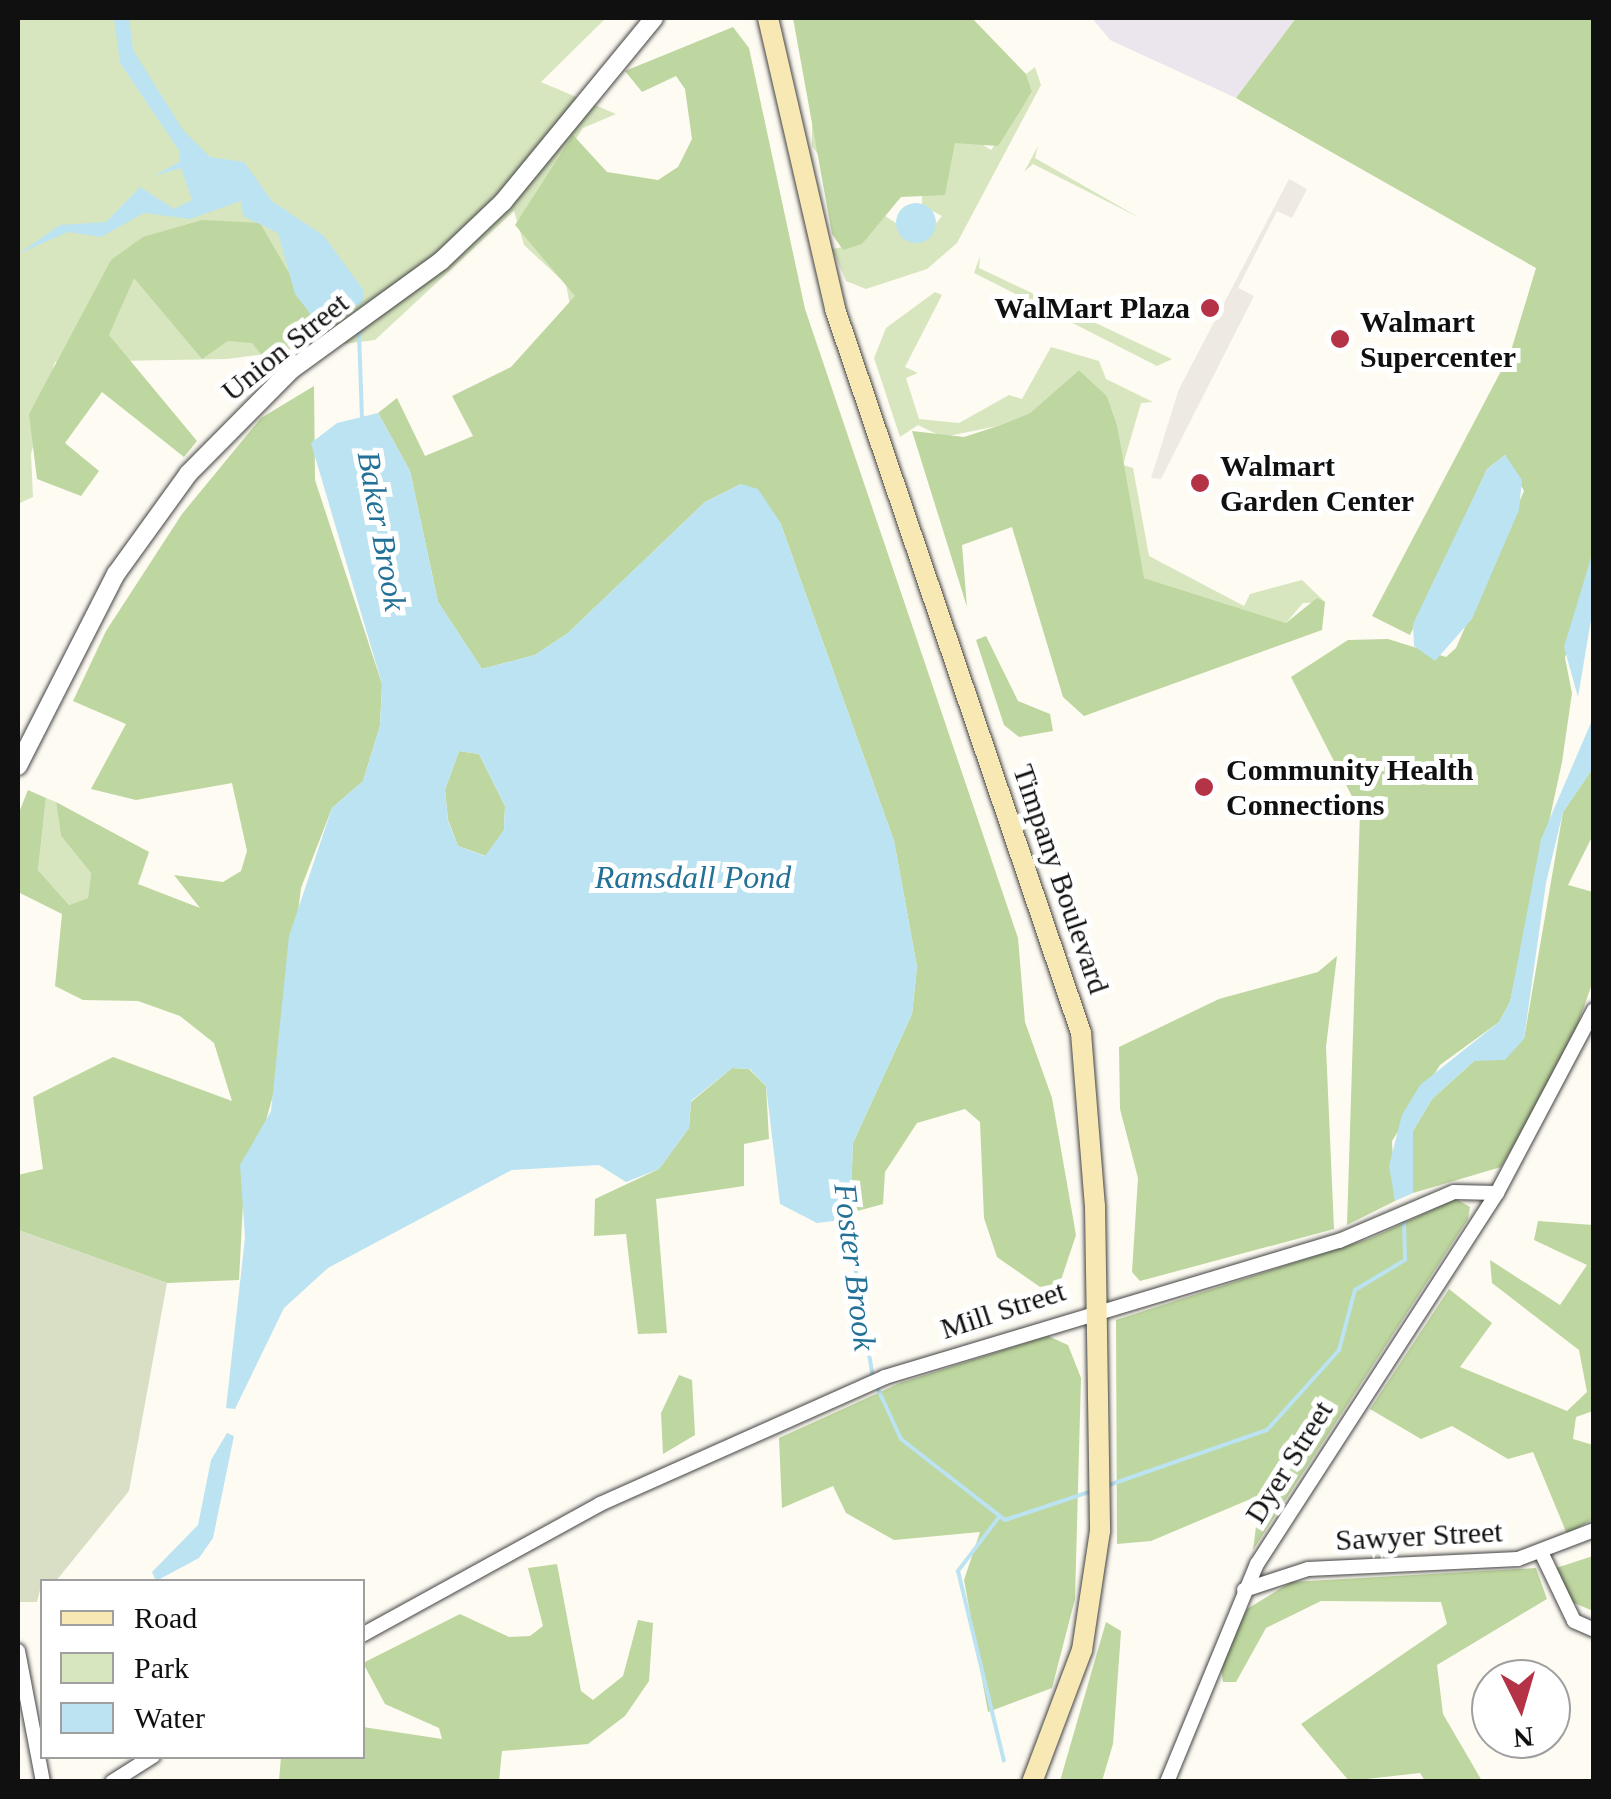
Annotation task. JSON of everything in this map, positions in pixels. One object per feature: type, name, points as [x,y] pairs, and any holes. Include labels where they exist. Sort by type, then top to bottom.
[{"type":"main road","name":"Timpany Boulevard","points":[[768,18],[799,183],[850,360],[1080,1033],[1097,1309],[1102,1487],[1082,1650],[1032,1782]]},
{"type":"street","name":"Union Street","points":[[18,766],[116,574],[188,474],[291,370],[442,262],[504,202],[654,19]]},
{"type":"street","points":[[1497,1193],[1594,1010]]},
{"type":"street","name":"Mill Street","points":[[365,1633],[600,1504],[885,1377],[1390,1219],[1454,1192],[1497,1193]]},
{"type":"street","name":"Dyer Street","points":[[1168,1782],[1244,1590],[1497,1193]]},
{"type":"street","name":"Sawyer Street","points":[[1244,1590],[1308,1569],[1541,1552],[1594,1530]]},
{"type":"street","points":[[1541,1552],[1574,1621],[1594,1630]]},
{"type":"street","points":[[18,1651],[26,1674],[43,1782]]},
{"type":"street","points":[[112,1782],[149,1759]]},
{"type":"shaded area","points":[[1092,18],[1296,18],[1236,98],[1110,40]]},
{"type":"shaded area","points":[[1289,179],[1307,189],[1292,218],[1277,211],[1238,288],[1254,296],[1161,479],[1151,478],[1179,389]]},
{"type":"green space","points":[[18,18],[606,18],[541,82],[616,114],[583,128],[552,175],[568,226],[584,380],[566,284],[524,245],[514,211],[375,340],[227,359],[55,362],[31,454],[33,497],[18,504]]},
{"type":"green space","points":[[793,18],[972,18],[1026,74],[1032,92],[998,146],[955,143],[945,195],[901,197],[862,244],[843,250],[832,234]]},
{"type":"green space","points":[[1296,18],[1593,18],[1593,551],[1565,658],[1572,693],[1562,762],[1510,1002],[1499,1022],[1440,1065],[1392,1141],[1395,1201],[1347,1225],[1360,812],[1291,677],[1348,640],[1388,639],[1446,657],[1456,648],[1524,491],[1505,455],[1487,469],[1410,635],[1372,616],[1510,354],[1536,268],[1236,98]]},
{"type":"green space","points":[[733,27],[749,48],[805,309],[1018,938],[1025,1022],[1052,1098],[1076,1235],[1060,1283],[1040,1287],[997,1257],[984,1218],[980,1122],[965,1109],[917,1123],[885,1172],[883,1204],[850,1213],[853,1143],[912,1014],[917,967],[894,841],[780,522],[741,484],[705,502],[568,633],[535,655],[482,669],[438,602],[410,471],[378,413],[397,398],[425,456],[473,436],[452,396],[511,367],[575,296],[515,225],[573,135],[607,172],[658,180],[678,167],[692,139],[685,89],[676,76],[642,92],[625,71]]},
{"type":"green space","points":[[1035,67],[1041,85],[957,243],[927,269],[866,289],[846,281],[832,249],[862,244],[882,214],[922,240],[942,216],[922,206],[922,190],[826,165],[812,146],[812,123],[971,137],[991,150],[1032,93],[1026,74]]},
{"type":"green space","points":[[1038,146],[1035,158],[1140,218],[1033,164],[1024,172]]},
{"type":"green space","points":[[202,220],[260,223],[319,325],[273,369],[252,343],[228,341],[202,359],[134,278],[109,335],[197,441],[184,457],[102,392],[65,443],[99,471],[81,496],[37,479],[29,414],[111,260],[143,237]]},
{"type":"green space","points":[[980,256],[979,268],[1172,359],[1157,366],[974,273]]},
{"type":"green space","points":[[935,292],[942,295],[905,367],[918,373],[906,378],[919,419],[959,423],[1009,395],[1022,399],[1051,347],[1099,361],[1106,379],[1153,402],[1141,403],[1123,465],[1133,468],[1149,556],[1244,606],[1250,594],[1302,580],[1325,602],[1303,603],[1286,623],[1144,578],[1133,554],[1117,425],[1107,396],[1079,370],[1030,413],[998,426],[943,437],[918,425],[900,437],[874,358],[886,328]]},
{"type":"green space","points":[[1079,370],[1107,396],[1117,425],[1144,578],[1286,623],[1317,598],[1325,602],[1322,630],[1084,716],[1063,697],[1012,527],[962,545],[967,607],[912,431],[964,437],[998,426],[1030,413]]},
{"type":"green space","points":[[314,386],[315,480],[382,684],[380,726],[363,781],[332,808],[301,888],[277,1081],[243,1203],[239,1280],[167,1283],[18,1230],[18,1175],[43,1169],[33,1097],[113,1057],[232,1101],[214,1043],[180,1016],[138,1001],[83,1000],[55,986],[62,914],[18,892],[18,815],[28,790],[46,798],[38,870],[69,905],[88,898],[91,873],[61,836],[56,802],[149,852],[138,884],[200,908],[174,875],[223,882],[241,871],[247,851],[232,783],[136,800],[91,789],[126,724],[73,701],[106,631],[182,514],[261,418]]},
{"type":"green space","points":[[986,636],[1018,701],[1050,714],[1053,731],[1019,737],[1004,725],[976,640]]},
{"type":"green space","points":[[459,751],[479,754],[505,806],[504,830],[486,856],[458,846],[448,820],[445,790]]},
{"type":"green space","points":[[1593,768],[1593,835],[1568,885],[1593,892],[1593,981],[1566,1058],[1501,1167],[1413,1193],[1413,1131],[1432,1099],[1474,1061],[1524,1039],[1563,812]]},
{"type":"green space","points":[[46,798],[56,802],[61,836],[91,873],[88,898],[69,905],[38,870]]},
{"type":"green space","points":[[1337,956],[1326,1047],[1334,1229],[1140,1281],[1132,1272],[1138,1178],[1120,1109],[1119,1047],[1219,999],[1318,972]]},
{"type":"green space","points":[[732,1068],[749,1069],[766,1086],[769,1139],[744,1144],[744,1186],[656,1199],[667,1333],[638,1334],[626,1234],[594,1236],[595,1199],[659,1169],[689,1128],[691,1102]]},
{"type":"green space","points":[[1456,1199],[1470,1207],[1468,1219],[1253,1550],[1260,1495],[1151,1541],[1117,1544],[1116,1320],[1371,1238]]},
{"type":"green space","points":[[1538,1221],[1593,1225],[1593,1411],[1576,1417],[1573,1439],[1593,1445],[1593,1519],[1567,1534],[1533,1452],[1508,1459],[1452,1426],[1421,1439],[1370,1409],[1449,1289],[1492,1323],[1460,1367],[1567,1411],[1587,1392],[1579,1350],[1492,1283],[1490,1260],[1560,1305],[1587,1265],[1534,1240]]},
{"type":"green space","points":[[18,1230],[167,1283],[129,1491],[58,1579],[40,1579],[37,1602],[18,1602]]},
{"type":"green space","points":[[1048,1336],[1068,1345],[1081,1378],[1075,1599],[1052,1688],[988,1712],[964,1580],[980,1532],[894,1540],[846,1513],[833,1486],[782,1508],[779,1438],[900,1383]]},
{"type":"green space","points":[[679,1375],[692,1380],[695,1435],[663,1454],[661,1413]]},
{"type":"green space","points":[[1593,1556],[1593,1611],[1572,1602],[1556,1568]]},
{"type":"green space","points":[[557,1564],[581,1691],[593,1700],[623,1676],[638,1620],[653,1623],[649,1681],[625,1716],[588,1744],[502,1751],[499,1781],[279,1781],[281,1759],[365,1759],[365,1727],[442,1739],[439,1728],[385,1704],[365,1662],[460,1614],[509,1637],[530,1636],[543,1626],[528,1568]]},
{"type":"green space","points":[[1536,1568],[1547,1599],[1437,1665],[1443,1714],[1482,1781],[1425,1781],[1420,1773],[1349,1781],[1301,1724],[1447,1624],[1441,1602],[1321,1601],[1266,1628],[1236,1682],[1223,1682],[1220,1663],[1247,1609],[1291,1582]]},
{"type":"green space","points":[[1106,1622],[1121,1631],[1113,1744],[1102,1781],[1060,1781]]},
{"type":"water","points":[[114,18],[129,18],[133,50],[183,130],[210,157],[244,162],[272,201],[324,236],[364,291],[362,303],[319,325],[295,294],[278,233],[243,216],[241,201],[190,219],[144,213],[101,237],[68,232],[18,254],[60,225],[106,222],[140,187],[174,209],[192,200],[181,168],[154,176],[179,162],[180,152],[120,63]]},
{"type":"water","points":[[916,203],[930,209],[936,223],[930,237],[916,243],[902,237],[896,223],[902,209]]},
{"type":"water","name":"Ramsdall Pond","points":[[378,413],[410,471],[438,602],[482,669],[535,655],[568,633],[705,502],[741,484],[758,489],[780,522],[894,841],[917,967],[912,1014],[853,1143],[850,1219],[817,1223],[780,1204],[766,1086],[750,1069],[732,1068],[691,1101],[689,1128],[659,1169],[626,1182],[599,1165],[512,1170],[328,1268],[284,1308],[235,1409],[226,1408],[245,1238],[240,1165],[271,1111],[289,936],[332,808],[363,781],[380,726],[382,684],[311,443],[337,423]],"holes":[[[459,751],[479,754],[505,806],[504,830],[485,856],[458,846],[448,821],[445,790]]]},
{"type":"water","points":[[1505,455],[1522,480],[1519,510],[1472,619],[1435,661],[1414,646],[1413,624],[1487,469]]},
{"type":"water","points":[[1593,551],[1593,608],[1578,697],[1564,647]]},
{"type":"water","points":[[1593,718],[1593,768],[1563,812],[1546,883],[1524,1039],[1505,1060],[1474,1061],[1432,1099],[1413,1131],[1413,1193],[1395,1201],[1389,1166],[1402,1115],[1420,1085],[1499,1022],[1510,1002],[1541,839]]},
{"type":"water","points":[[227,1433],[234,1436],[213,1538],[199,1558],[155,1579],[152,1572],[198,1525],[211,1460]]},
{"type":"waterway","points":[[359,333],[362,418]]},
{"type":"waterway","name":"Foster Brook","points":[[847,1216],[873,1379]]},
{"type":"waterway","name":"Foster Brook","points":[[1106,1486],[1267,1430],[1339,1350],[1355,1290],[1405,1260],[1404,1219]]},
{"type":"waterway","name":"Foster Brook","points":[[877,1387],[901,1439],[1005,1520],[1092,1491]]},
{"type":"waterway","points":[[999,1517],[958,1571],[1004,1761]]},
{"type":"place","name":"WalMart Plaza","points":[[1210,308]]},
{"type":"place","name":"Walmart Supercenter","points":[[1340,339]]},
{"type":"place","name":"Walmart Garden Center","points":[[1200,483]]},
{"type":"place","name":"Community Health Connections","points":[[1204,787]]},
{"type":"water label","name":"Baker Brook","points":[[382,531]]}]
